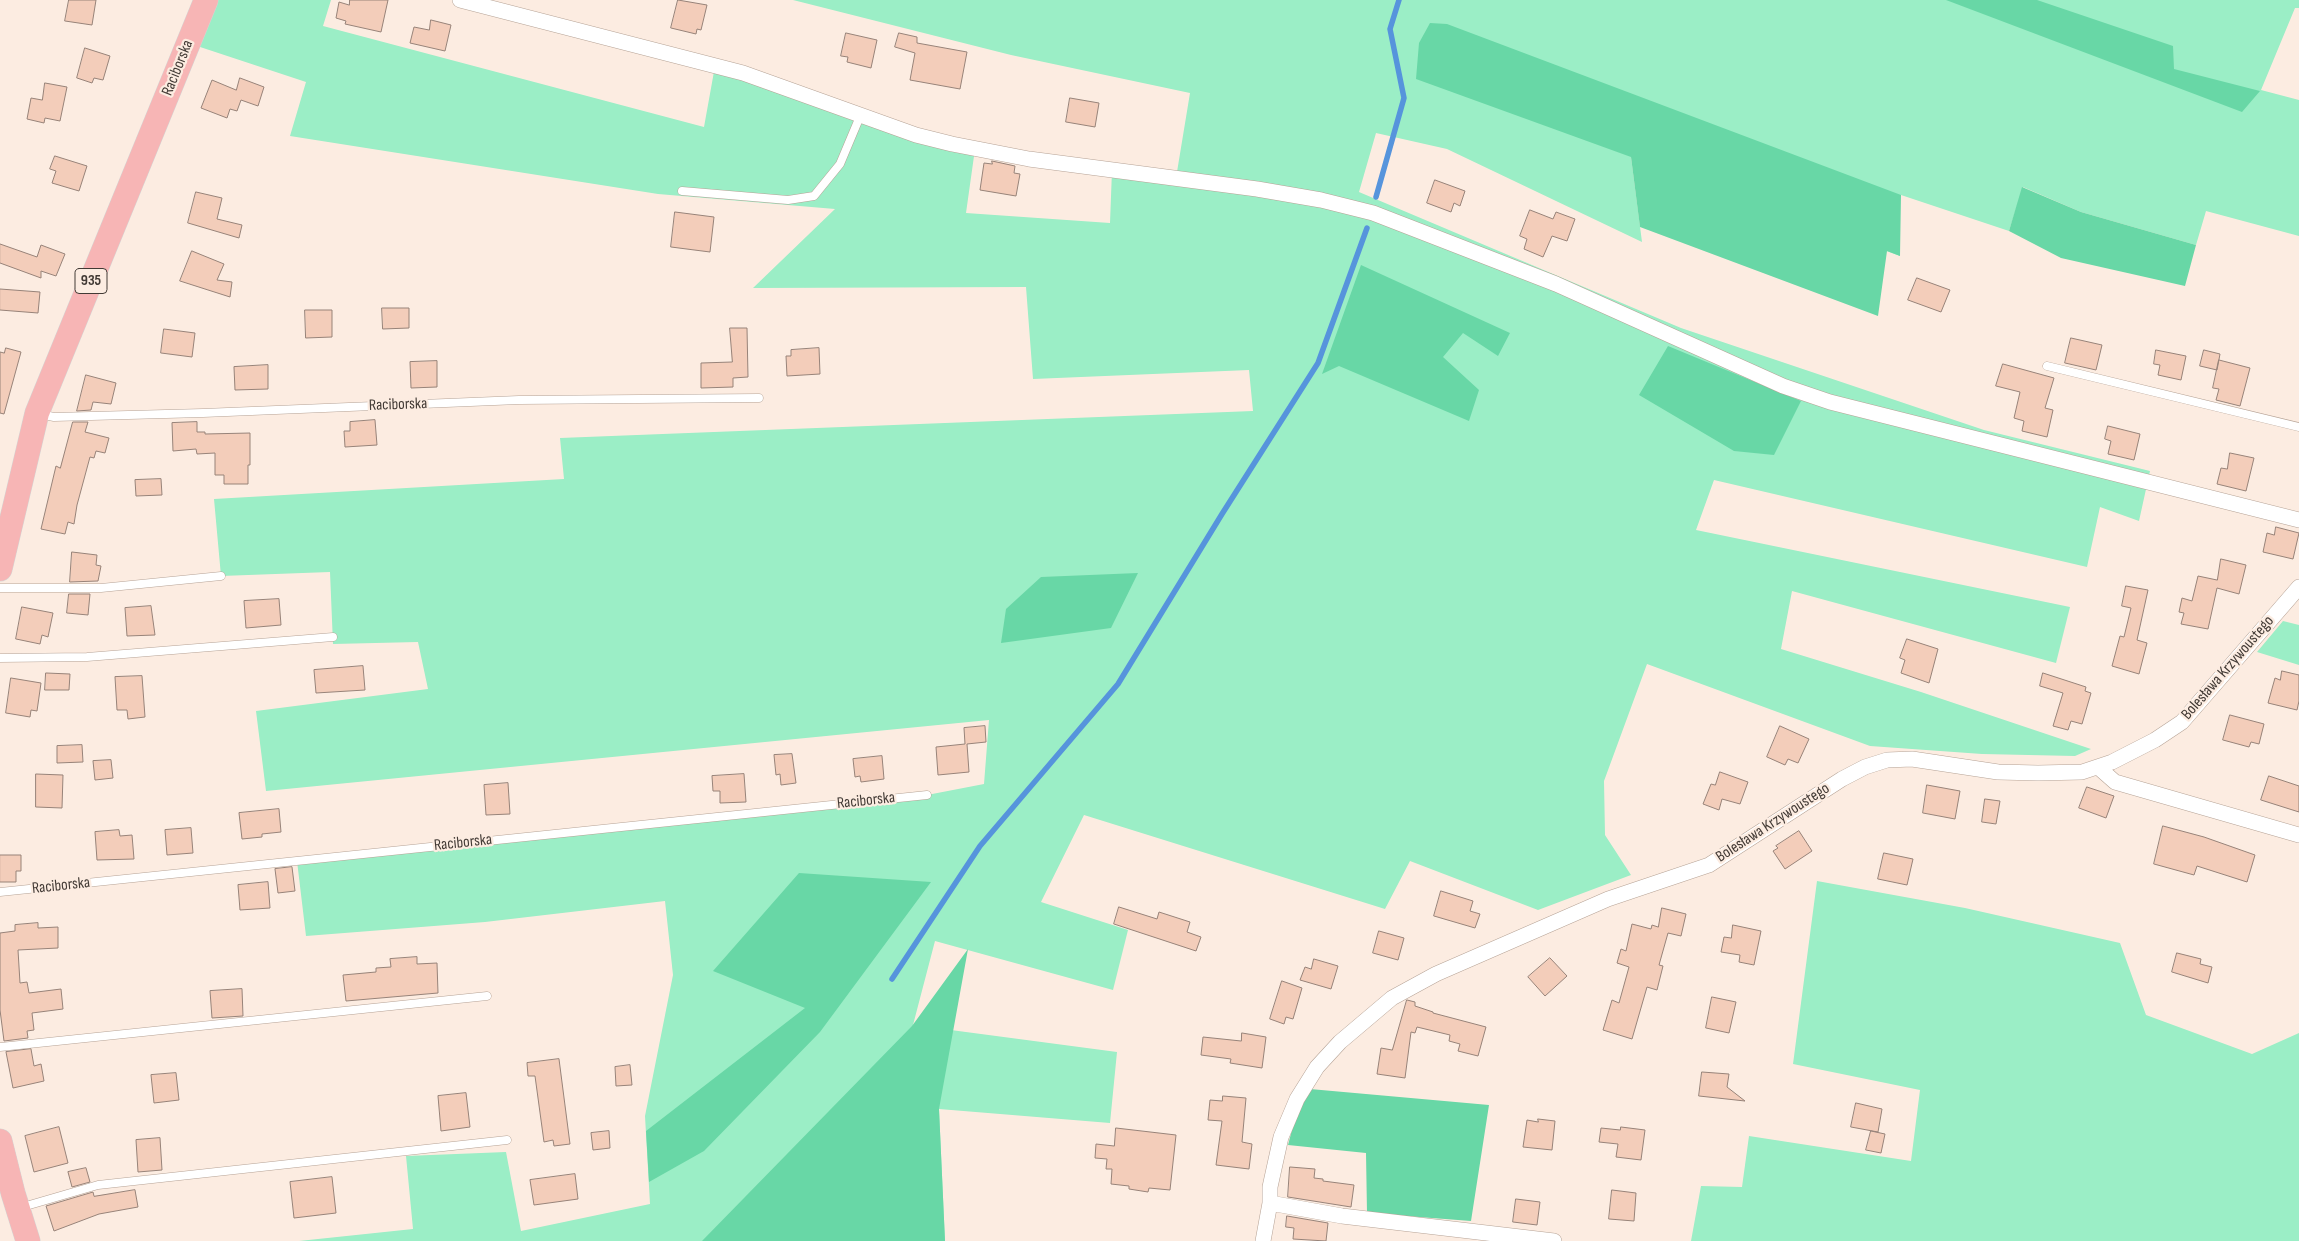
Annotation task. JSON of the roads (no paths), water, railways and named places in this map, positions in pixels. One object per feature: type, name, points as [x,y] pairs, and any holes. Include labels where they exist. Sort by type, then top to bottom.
[{"type":"main road","name":"Raciborska","points":[[0,569],[37,414],[206,0]]},
{"type":"main road","points":[[0,1141],[28,1241]]},
{"type":"street","points":[[460,0],[744,73],[916,134],[975,149],[1029,159],[1257,189],[1321,200],[1373,213],[1556,284],[1783,386],[1830,402],[2299,520]]},
{"type":"street","name":"Bolesława Krzywoustego","points":[[1263,1241],[1270,1203],[1270,1187],[1281,1137],[1297,1099],[1317,1067],[1340,1042],[1392,998],[1436,974],[1608,899],[1708,865],[1842,779],[1864,767],[1879,762],[1912,759],[1998,772],[2082,772],[2098,767],[2155,740],[2182,722],[2299,587]]},
{"type":"street","points":[[2098,767],[2115,782],[2299,835]]},
{"type":"street","points":[[1270,1203],[1342,1216],[1554,1241]]},
{"type":"lane","points":[[682,191],[788,200],[814,196],[840,164],[861,114]]},
{"type":"lane","points":[[2046,366],[2299,427]]},
{"type":"lane","name":"Raciborska","points":[[37,414],[54,417],[520,400],[759,398]]},
{"type":"lane","points":[[0,588],[101,588],[221,576]]},
{"type":"lane","points":[[0,658],[87,657],[333,637]]},
{"type":"lane","name":"Raciborska","points":[[0,892],[927,795]]},
{"type":"lane","points":[[0,1047],[487,996]]},
{"type":"lane","points":[[18,1208],[98,1185],[507,1140]]},
{"type":"waterway","points":[[1376,197],[1404,98],[1390,29],[1399,0]]},
{"type":"waterway","points":[[892,979],[980,846],[1118,684],[1222,514],[1318,363],[1367,228]]}]
